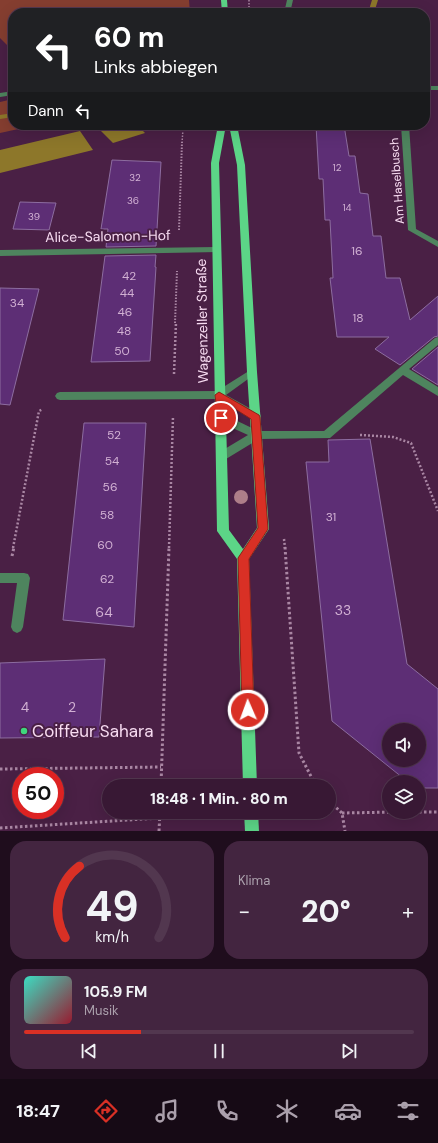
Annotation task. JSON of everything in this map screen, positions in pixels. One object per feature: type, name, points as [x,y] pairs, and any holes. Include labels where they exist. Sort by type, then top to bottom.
[{"type":"main road","name":"Wagenzeller Straße","points":[[221,130],[214,163],[223,531],[243,558]]},
{"type":"main road","points":[[234,130],[241,165],[252,372],[263,529],[243,558],[250,779]]},
{"type":"main road","points":[[251,819],[252,831]]},
{"type":"street","name":"Am Haselbusch","points":[[405,130],[412,230],[438,244]]},
{"type":"street","name":"Alice-Salomon-Hof","points":[[0,253],[216,250]]},
{"type":"street","points":[[221,418],[257,435],[326,435],[438,340]]},
{"type":"street","points":[[403,370],[438,392]]},
{"type":"street","points":[[219,395],[252,372]]},
{"type":"street","points":[[60,396],[219,395],[256,417]]},
{"type":"street","points":[[222,456],[257,435]]},
{"type":"street","points":[[4,578],[24,578],[17,627]]},
{"type":"path","points":[[161,779],[183,130]]},
{"type":"path","points":[[4,578],[39,411],[60,396]]},
{"type":"path","points":[[326,435],[390,436],[402,438],[411,443],[438,511]]},
{"type":"path","points":[[0,769],[161,768]]},
{"type":"path","points":[[336,807],[342,813],[345,831]]},
{"type":"path","points":[[342,813],[382,812]]},
{"type":"path","points":[[426,812],[438,812]]},
{"type":"path","points":[[0,828],[144,819]]},
{"type":"path","points":[[159,831],[160,819]]},
{"type":"shaded area","points":[[0,0],[189,0],[190,8],[8,8],[8,46],[0,38]]},
{"type":"shaded area","points":[[8,100],[8,130],[14,130],[0,133],[0,102]]},
{"type":"shaded area","points":[[100,130],[142,130],[145,133],[113,143]]},
{"type":"shaded area","points":[[80,131],[93,150],[0,173],[0,150]]},
{"type":"building","points":[[316,130],[345,130],[349,156],[355,156],[360,193],[368,194],[373,236],[381,236],[386,278],[400,278],[410,320],[438,296],[438,336],[434,337],[400,365],[375,349],[389,337],[337,337],[330,278],[333,278],[330,220],[325,220],[323,179],[319,179]]},
{"type":"building","points":[[112,160],[161,162],[156,246],[106,247],[108,229],[101,229]]},
{"type":"building","points":[[20,202],[56,203],[49,230],[13,229]]},
{"type":"building","points":[[156,255],[150,361],[91,362],[105,256]]},
{"type":"building","points":[[0,288],[39,289],[10,405],[0,404]]},
{"type":"building","points":[[438,347],[438,385],[412,369]]},
{"type":"building","points":[[84,423],[146,423],[134,627],[63,620]]},
{"type":"building","points":[[370,439],[407,664],[438,689],[438,788],[426,788],[426,775],[399,775],[389,767],[426,767],[426,723],[382,723],[382,761],[332,721],[306,462],[329,462],[328,440]]},
{"type":"building","points":[[105,659],[99,737],[0,738],[0,663]]},
{"type":"waterway","points":[[373,8],[375,0]]},
{"type":"waterway","points":[[0,117],[8,116]]},
{"type":"place","name":"Coiffeur Sahara","points":[[24,731]]},
{"type":"route","points":[[221,418],[219,395],[256,417],[263,529],[243,558],[248,710]]}]
